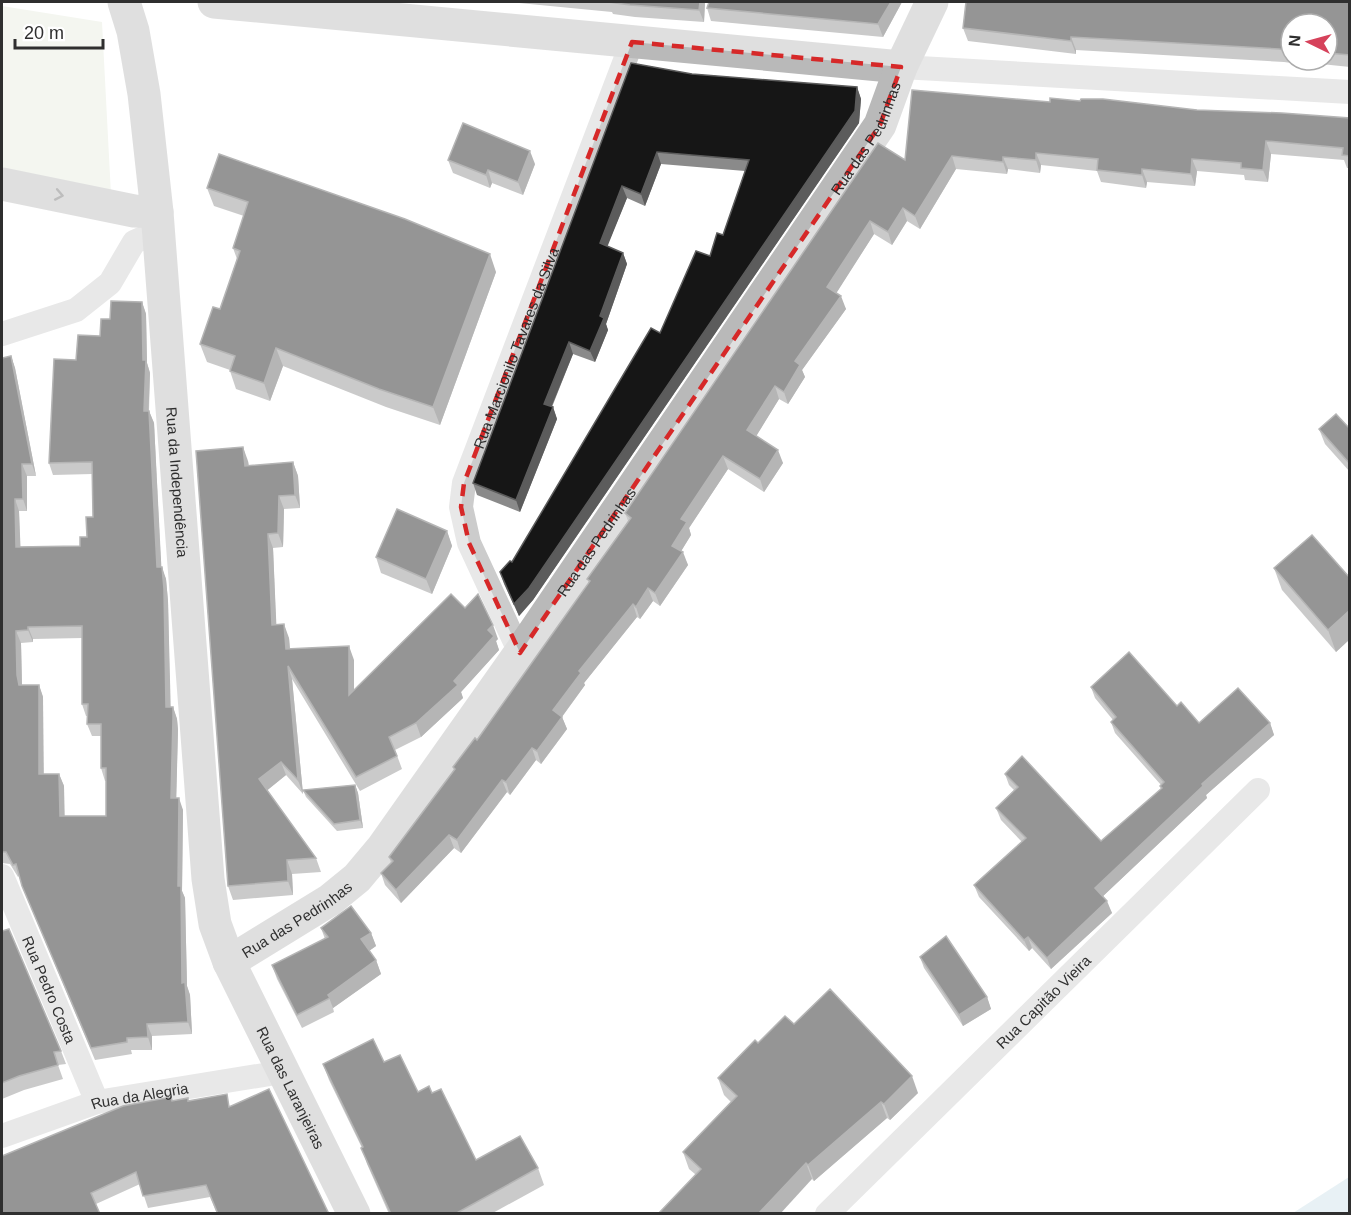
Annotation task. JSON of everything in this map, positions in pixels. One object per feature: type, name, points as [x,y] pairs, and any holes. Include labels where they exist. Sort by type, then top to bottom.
[{"type":"street","name":"Rua da Independência","points":[[124,2],[133,31],[144,94],[158,222],[208,879],[215,924],[229,962]]},
{"type":"street","points":[[214,2],[901,67],[1350,92]]},
{"type":"street","name":"Rua das Pedrinhas","points":[[229,962],[330,900],[357,878],[383,848],[520,653],[880,125],[901,67],[932,2]]},
{"type":"street","name":"Rua Marcionilo Tavares da Silva","points":[[520,653],[469,543],[461,507],[464,483],[632,42]]},
{"type":"street","points":[[2,184],[134,210],[158,222],[134,242],[110,283],[76,310],[2,334]]},
{"type":"street","name":"Rua Capitão Vieira","points":[[827,1214],[1258,790]]},
{"type":"street","name":"Rua Pedro Costa","points":[[2,876],[11,922],[97,1102]]},
{"type":"street","name":"Rua das Laranjeiras","points":[[229,962],[354,1214]]},
{"type":"street","name":"Rua da Alegria","points":[[2,1136],[97,1102],[282,1072]]},
{"type":"highlighted area","points":[[632,42],[901,67],[880,125],[520,653],[469,543],[461,507],[464,483]]},
{"type":"shaded area","points":[[2,6],[102,22],[111,195],[2,170]]},
{"type":"water","points":[[1349,1177],[1349,1213],[1293,1213]]},
{"type":"building","points":[[608,2],[700,2],[699,10]]},
{"type":"building","points":[[709,2],[891,2],[878,24],[707,8]]},
{"type":"building","points":[[966,2],[1350,2],[1350,55],[1339,54],[1339,12],[1279,12],[1279,49],[1071,37],[1071,41],[963,28]]},
{"type":"building","points":[[631,63],[692,74],[857,87],[855,111],[529,588],[514,604],[500,572],[510,561],[512,562],[651,328],[660,333],[696,251],[710,256],[717,233],[723,235],[749,160],[657,152],[641,194],[622,186],[600,243],[623,253],[600,316],[604,318],[590,351],[569,342],[544,404],[553,407],[516,500],[473,483]]},
{"type":"building","points":[[912,90],[1050,102],[1050,98],[1080,101],[1081,99],[1103,99],[1197,110],[1350,118],[1350,156],[1342,155],[1343,148],[1266,141],[1263,170],[1241,168],[1241,163],[1192,159],[1191,174],[1142,169],[1142,175],[1097,170],[1098,159],[1036,153],[1036,160],[1003,157],[1003,162],[952,156],[915,216],[903,208],[888,232],[870,221],[827,287],[841,296],[795,361],[800,365],[784,392],[775,386],[747,430],[778,450],[760,479],[723,456],[681,519],[687,522],[672,546],[683,552],[655,593],[648,588],[636,607],[633,604],[579,671],[581,673],[553,710],[562,717],[537,751],[532,748],[506,782],[502,780],[457,840],[449,835],[396,890],[381,873],[393,861],[389,857],[455,769],[453,767],[475,738],[477,740],[590,581],[587,579],[631,518],[625,513],[878,143],[905,160]]},
{"type":"building","points":[[463,123],[530,151],[518,182],[488,170],[486,175],[448,160]]},
{"type":"building","points":[[219,154],[405,219],[490,254],[433,407],[379,389],[276,348],[264,383],[230,371],[235,356],[200,344],[213,307],[220,309],[240,251],[233,248],[248,202],[207,188]]},
{"type":"building","points":[[111,301],[142,302],[143,360],[146,360],[144,411],[149,411],[157,567],[162,567],[164,589],[166,707],[173,707],[171,798],[179,798],[178,886],[181,886],[182,983],[185,982],[188,1022],[147,1024],[148,1037],[127,1038],[127,1042],[91,1048],[22,886],[16,864],[13,865],[6,852],[2,852],[2,358],[11,356],[32,464],[22,464],[23,499],[15,499],[16,547],[80,546],[80,537],[87,537],[86,517],[93,517],[92,462],[49,463],[54,359],[76,360],[78,335],[100,336],[101,319],[110,319]],"holes":[[[82,626],[82,704],[88,704],[87,724],[101,724],[101,768],[106,768],[106,816],[60,816],[59,774],[39,774],[39,685],[19,685],[16,631],[28,630],[28,627]]]},
{"type":"building","points":[[1336,414],[1350,429],[1350,464],[1319,429]]},
{"type":"building","points":[[243,447],[245,466],[293,462],[295,495],[279,496],[278,533],[268,534],[272,625],[284,624],[286,649],[349,646],[349,695],[451,594],[465,608],[478,594],[493,625],[488,630],[494,636],[454,681],[458,685],[416,723],[389,737],[397,756],[356,777],[288,666],[298,780],[281,762],[259,779],[316,858],[287,860],[288,881],[228,886],[196,451]]},
{"type":"building","points":[[397,509],[447,531],[426,579],[376,557]]},
{"type":"building","points":[[1312,535],[1350,578],[1350,610],[1328,630],[1274,568]]},
{"type":"building","points":[[1129,652],[1177,706],[1181,702],[1199,723],[1238,688],[1270,723],[1202,784],[1203,786],[1095,888],[1107,901],[1047,958],[1028,937],[1024,940],[974,885],[1026,838],[996,808],[1018,787],[1005,774],[1022,756],[1101,841],[1162,788],[1160,786],[1164,782],[1111,722],[1116,717],[1091,687]]},
{"type":"building","points":[[355,785],[360,820],[334,824],[303,790]]},
{"type":"building","points":[[351,906],[371,933],[361,939],[376,960],[328,995],[330,998],[297,1015],[272,965],[328,937],[321,928]]},
{"type":"building","points":[[9,929],[61,1051],[54,1052],[58,1065],[2,1083],[2,931]]},
{"type":"building","points":[[946,936],[987,997],[959,1015],[920,957]]},
{"type":"building","points":[[830,989],[912,1076],[884,1104],[881,1102],[808,1165],[806,1163],[758,1214],[658,1214],[701,1169],[683,1152],[737,1096],[718,1078],[755,1040],[758,1043],[785,1016],[794,1024]]},
{"type":"building","points":[[373,1039],[384,1062],[400,1055],[418,1092],[429,1086],[432,1093],[441,1089],[476,1160],[520,1136],[538,1168],[455,1214],[391,1214],[361,1148],[363,1147],[323,1064]]},
{"type":"building","points":[[269,1089],[329,1214],[218,1214],[206,1185],[143,1196],[136,1172],[91,1193],[100,1214],[2,1214],[2,1156],[123,1106],[171,1097],[172,1101],[188,1098],[188,1101],[227,1094],[229,1107]]}]
